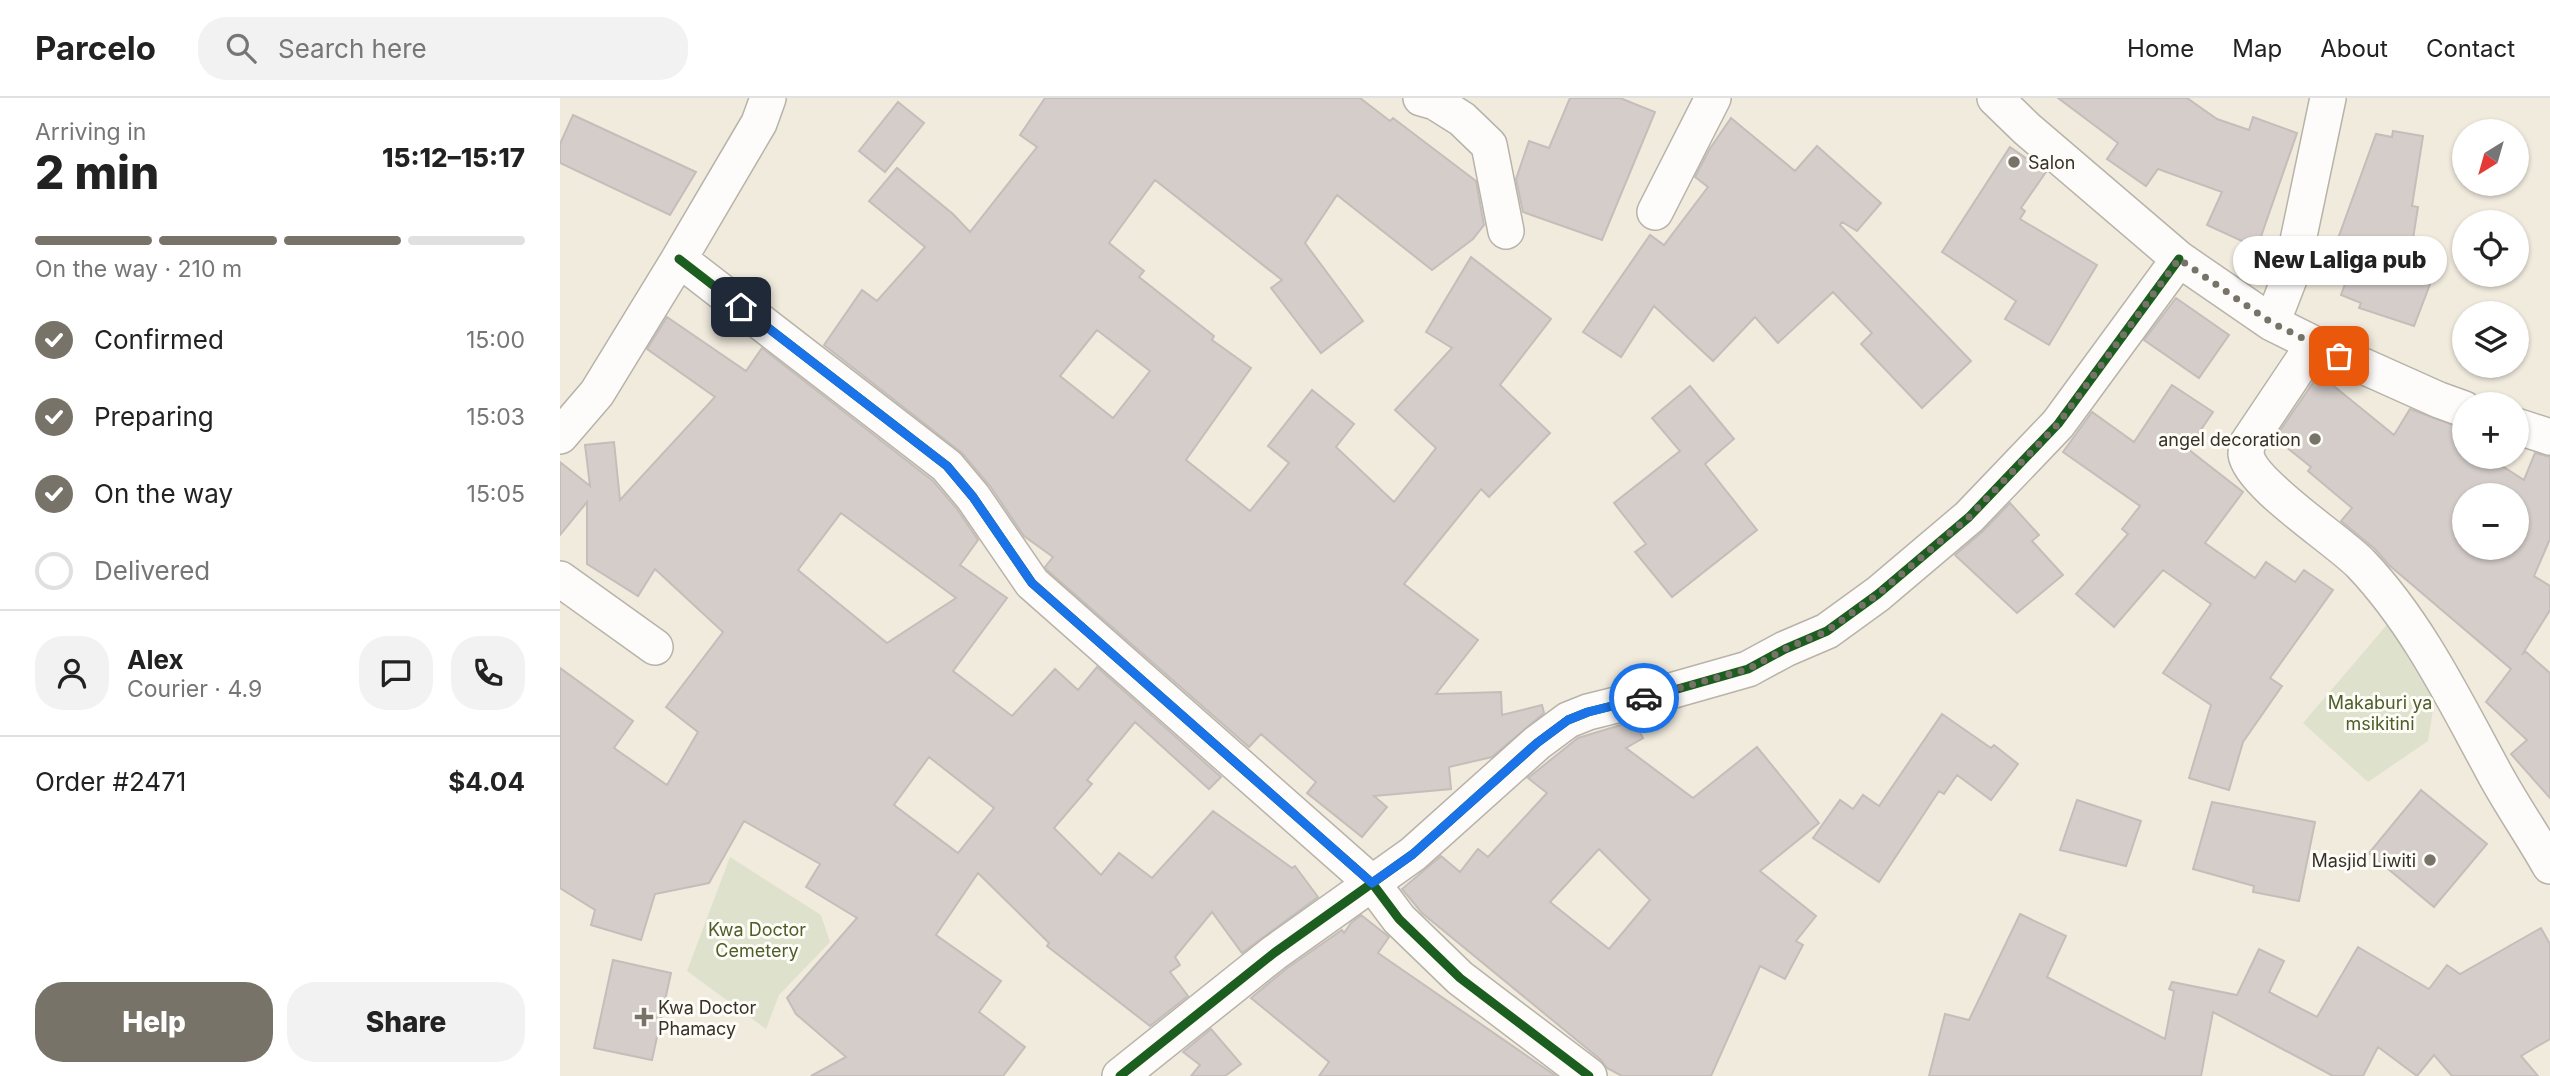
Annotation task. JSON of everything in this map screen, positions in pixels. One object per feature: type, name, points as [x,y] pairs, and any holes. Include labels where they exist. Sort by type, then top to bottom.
[{"type":"street","points":[[560,436],[597,393],[759,123],[768,98]]},
{"type":"street","points":[[1421,98],[1435,102],[1462,119],[1489,145],[1506,231]]},
{"type":"street","points":[[1655,212],[1713,98]]},
{"type":"street","points":[[1996,98],[2027,129],[2179,259],[2272,323],[2452,405]]},
{"type":"street","points":[[2272,323],[2291,274],[2328,98]]},
{"type":"street","points":[[679,259],[947,466],[973,497],[1032,583],[1372,883],[1399,919],[1460,978],[1589,1076]]},
{"type":"street","points":[[1119,1076],[1274,953],[1413,854],[1537,743],[1568,720],[1588,712],[1748,669],[1827,631],[1878,594],[1969,517],[2058,424],[2179,259]]},
{"type":"street","points":[[2314,344],[2247,444],[2246,456],[2257,475],[2359,562],[2403,614],[2550,866]]},
{"type":"street","points":[[2529,430],[2550,437]]},
{"type":"street","points":[[560,579],[655,647]]},
{"type":"green space","name":"Makaburi ya msikitini","points":[[2391,620],[2440,667],[2428,741],[2368,782],[2303,723]]},
{"type":"green space","name":"Kwa Doctor Cemetery","points":[[730,857],[821,915],[830,942],[779,995],[766,1029],[687,971]]},
{"type":"building","points":[[1045,98],[1360,98],[1390,121],[1393,118],[1476,181],[1484,225],[1473,239],[1432,270],[1337,195],[1305,243],[1363,321],[1321,353],[1271,288],[1282,280],[1155,180],[1109,243],[1144,271],[1139,277],[1214,336],[1212,340],[1251,368],[1186,460],[1250,511],[1289,463],[1268,446],[1312,390],[1354,424],[1336,447],[1394,502],[1436,448],[1395,410],[1452,348],[1426,332],[1471,257],[1551,319],[1500,385],[1550,433],[1489,497],[1481,489],[1404,584],[1478,640],[1436,694],[1501,692],[1502,715],[1542,705],[1544,713],[1492,757],[1449,767],[1451,789],[1374,796],[1387,807],[1362,837],[1307,793],[1316,782],[1261,734],[1249,747],[1047,570],[1045,567],[1053,557],[1024,536],[990,486],[962,453],[824,345],[862,290],[877,301],[925,247],[869,201],[897,168],[953,214],[970,232],[1037,147],[1020,135]],"holes":[[[1097,330],[1150,371],[1113,418],[1060,376]]]},
{"type":"building","points":[[1570,98],[1620,98],[1655,112],[1602,240],[1523,212],[1516,179],[1529,141],[1549,148]]},
{"type":"building","points":[[2058,98],[2187,98],[2217,119],[2249,130],[2253,117],[2297,133],[2257,248],[2207,225],[2222,192],[2158,169],[2146,186],[2107,159],[2118,143]]},
{"type":"building","points":[[898,102],[924,123],[885,172],[859,151]]},
{"type":"building","points":[[573,115],[696,172],[670,215],[560,163],[560,144]]},
{"type":"building","points":[[1731,118],[1795,171],[1817,146],[1881,203],[1857,231],[1842,222],[1840,225],[1971,361],[1922,408],[1861,344],[1872,333],[1833,292],[1778,343],[1755,317],[1713,361],[1654,306],[1621,357],[1583,332],[1650,235],[1664,245],[1708,187],[1695,177],[1709,150]]},
{"type":"building","points":[[2393,131],[2423,136],[2412,206],[2418,207],[2408,270],[2432,279],[2414,326],[2359,308],[2361,303],[2341,295],[2345,284],[2324,277],[2376,134],[2392,137]]},
{"type":"building","points":[[2010,147],[2046,172],[2021,208],[2025,211],[2020,219],[2097,265],[2049,345],[2005,319],[2016,301],[1942,252]]},
{"type":"building","points":[[2176,298],[2229,335],[2199,378],[2144,340]]},
{"type":"building","points":[[667,317],[746,371],[762,348],[933,481],[957,509],[978,540],[960,565],[1007,598],[953,671],[1012,716],[1055,669],[1078,690],[1097,667],[1221,777],[1209,789],[1135,722],[1087,780],[1092,784],[1054,828],[1101,875],[1119,853],[1152,878],[1213,811],[1292,868],[1295,866],[1318,897],[1242,953],[1212,912],[1175,957],[1180,965],[1170,972],[1188,996],[1150,1026],[1047,946],[1049,943],[978,873],[936,935],[1001,981],[979,1012],[1025,1047],[1003,1076],[811,1076],[846,1057],[796,1014],[787,998],[857,918],[806,887],[820,864],[744,821],[709,883],[655,894],[641,940],[591,925],[595,910],[560,888],[560,668],[633,721],[614,748],[667,785],[698,732],[666,707],[723,632],[655,569],[638,596],[587,564],[587,502],[560,535],[560,462],[590,486],[585,445],[614,442],[620,500],[715,397],[647,349]],"holes":[[[841,513],[956,598],[887,643],[798,570]],[[929,757],[994,808],[958,853],[894,805]]]},
{"type":"building","points":[[2319,374],[2394,435],[2410,409],[2452,425],[2452,469],[2507,469],[2524,480],[2535,453],[2550,457],[2550,539],[2534,576],[2550,586],[2550,610],[2522,655],[2525,651],[2550,673],[2550,798],[2511,754],[2527,740],[2486,702],[2511,669],[2341,521],[2352,508],[2308,471],[2311,467],[2275,438]]},
{"type":"building","points":[[2172,385],[2213,412],[2188,449],[2243,492],[2205,543],[2255,578],[2266,562],[2295,582],[2304,570],[2333,590],[2270,678],[2282,686],[2243,742],[2229,790],[2189,778],[2211,705],[2163,673],[2211,604],[2163,570],[2114,627],[2076,594],[2128,534],[2122,529],[2140,506],[2063,452],[2092,412],[2134,442]]},
{"type":"building","points":[[1690,386],[1734,439],[1705,464],[1757,530],[1672,597],[1635,552],[1646,544],[1614,503],[1680,451],[1652,418]]},
{"type":"building","points":[[2010,503],[2039,535],[2032,541],[2063,575],[2017,613],[1955,555]]},
{"type":"building","points":[[1942,714],[1991,748],[1994,745],[2018,764],[1991,800],[1957,775],[1944,794],[1939,791],[1879,882],[1813,838],[1840,800],[1853,809],[1863,795],[1879,806]]},
{"type":"building","points":[[1634,721],[1643,738],[1626,748],[1693,798],[1757,747],[1819,823],[1760,871],[1816,916],[1796,941],[1803,945],[1785,979],[1760,966],[1711,1076],[1622,1076],[1607,1068],[1601,1060],[1422,913],[1402,889],[1441,856],[1460,872],[1478,849],[1488,857],[1547,793],[1528,778],[1578,738]],"holes":[[[1599,849],[1650,900],[1609,949],[1550,902]]]},
{"type":"building","points":[[2421,790],[2487,844],[2434,907],[2369,853]]},
{"type":"building","points":[[2077,800],[2141,821],[2126,866],[2060,850]]},
{"type":"building","points":[[2212,802],[2315,822],[2299,901],[2253,892],[2254,886],[2193,869]]},
{"type":"building","points":[[2020,914],[2066,936],[2047,977],[2165,1039],[2174,991],[2169,989],[2172,982],[2237,995],[2259,949],[2284,961],[2269,992],[2317,1017],[2358,947],[2429,989],[2447,965],[2460,974],[2541,928],[2550,944],[2550,1039],[2521,1056],[2538,1076],[2452,1076],[2434,1055],[2417,1076],[2378,1047],[2363,1076],[2333,1076],[2213,1012],[2201,1076],[1929,1076],[1945,1014],[1969,1020]]},
{"type":"building","points":[[1361,915],[1389,937],[1378,953],[1556,1076],[1319,1076],[1329,1062],[1251,998],[1286,969],[1342,930],[1344,933]]},
{"type":"building","points":[[613,960],[671,973],[652,1060],[594,1048]]},
{"type":"building","points":[[1211,1029],[1241,1064],[1225,1076],[1191,1076],[1200,1065],[1183,1052]]},
{"type":"cycle path","points":[[679,259],[947,466],[973,497],[1032,583],[1372,883],[1399,919],[1460,978],[1589,1076]]},
{"type":"cycle path","points":[[1120,1076],[1274,953],[1413,854],[1537,743],[1568,720],[1588,712],[1748,669],[1827,631],[1878,594],[1969,517],[2058,424],[2179,259]]},
{"type":"way so far","points":[[1644,698],[1748,669],[1827,631],[1878,594],[1969,517],[2058,424],[2179,259],[2272,323],[2339,356]]},
{"type":"place","name":"Salon","points":[[2014,162]]},
{"type":"place","name":"New Laliga pub","points":[[2339,356]]},
{"type":"place","name":"angel decoration","points":[[2315,439]]},
{"type":"place","name":"Masjid Liwiti","points":[[2430,860]]},
{"type":"place","name":"Kwa Doctor Phamacy","points":[[644,1017]]},
{"type":"route","points":[[741,307],[947,466],[973,497],[1032,583],[1372,883],[1413,854],[1537,743],[1568,720],[1588,712],[1644,698]]}]
